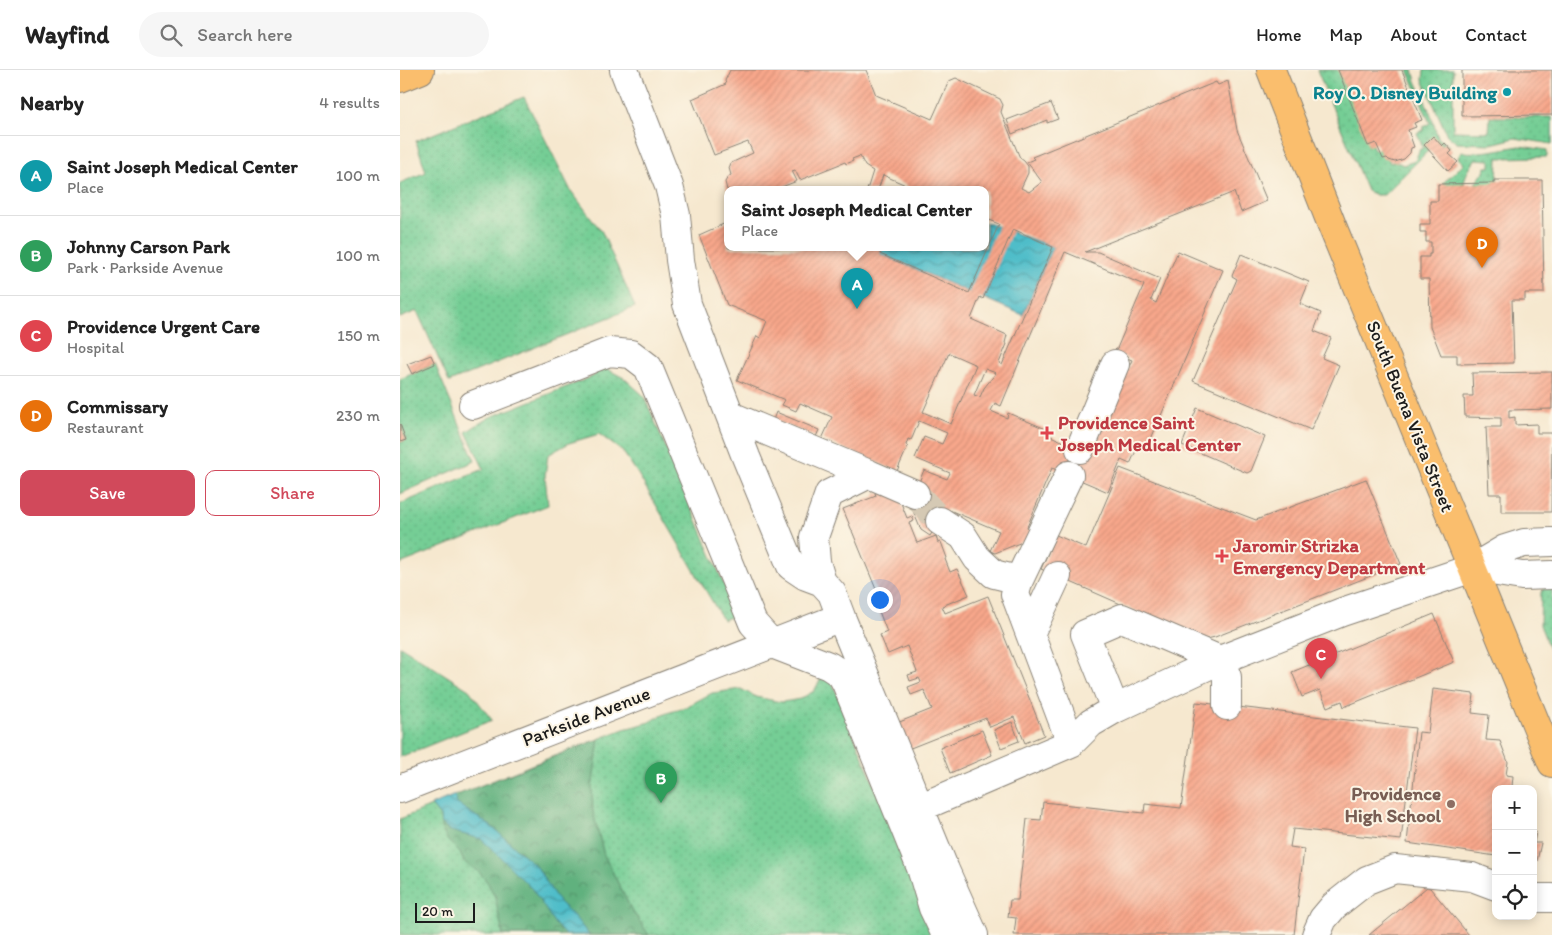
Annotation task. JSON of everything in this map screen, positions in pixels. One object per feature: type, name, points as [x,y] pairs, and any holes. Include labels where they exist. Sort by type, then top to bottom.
[{"type":"main road","points":[[400,78],[420,70]]},
{"type":"main road","name":"South Buena Vista Street","points":[[1271,70],[1333,228],[1552,762]]},
{"type":"street","points":[[624,70],[669,186],[676,215],[680,260],[688,304],[731,416],[791,566],[806,576],[822,582]]},
{"type":"street","points":[[473,405],[609,352],[631,354],[648,367],[753,622],[772,644],[829,666],[840,674],[846,683],[917,859],[933,908],[967,933]]},
{"type":"street","points":[[1080,449],[1115,364]]},
{"type":"street","points":[[731,416],[915,494]]},
{"type":"street","points":[[869,474],[829,494],[814,537],[816,562],[822,582],[832,593],[919,808],[967,933]]},
{"type":"street","points":[[1069,475],[1019,580],[1015,594],[1071,743]]},
{"type":"street","points":[[940,521],[963,536],[977,558],[994,574],[1019,580]]},
{"type":"street","points":[[919,808],[1071,743],[1091,723],[1114,709],[1220,660],[1342,612],[1473,568],[1505,549],[1524,543],[1552,542]]},
{"type":"street","points":[[1473,568],[1522,576],[1552,575]]},
{"type":"street","points":[[1030,634],[1057,576]]},
{"type":"street","name":"Parkside Avenue","points":[[400,789],[841,617]]},
{"type":"street","points":[[1114,709],[1085,634],[1122,618],[1220,660],[1227,677],[1227,706]]},
{"type":"street","points":[[1316,935],[1323,919],[1334,906],[1366,880],[1395,869],[1472,877],[1492,884]]},
{"type":"street","points":[[1537,898],[1552,898]]},
{"type":"green space","points":[[1317,70],[1342,70],[1374,150],[1384,148],[1390,163],[1395,161],[1403,165],[1415,161],[1420,149],[1423,148],[1417,133],[1424,130],[1423,127],[1430,123],[1408,70],[1413,70],[1438,138],[1449,146],[1448,150],[1439,143],[1431,148],[1384,195],[1376,195],[1367,191]]},
{"type":"green space","points":[[1424,70],[1453,70],[1453,131],[1489,132],[1490,117],[1552,117],[1552,144],[1515,138],[1491,144],[1457,143],[1447,135],[1423,80]]},
{"type":"green space","points":[[524,97],[571,191],[602,232],[635,307],[449,382],[417,311],[400,318],[400,183],[426,172],[416,141]]},
{"type":"green space","points":[[1520,146],[1547,150],[1547,157],[1498,158],[1497,185],[1474,185],[1486,167],[1490,167],[1490,160],[1475,159],[1467,174],[1464,186],[1441,185],[1464,164],[1458,158],[1461,152],[1483,152]]},
{"type":"green space","points":[[435,364],[475,461],[400,494],[400,442],[406,440],[400,424],[400,379]]},
{"type":"green space","points":[[607,369],[624,378],[644,396],[737,615],[723,620],[638,474],[623,452],[599,434],[569,443],[548,455],[545,476],[548,505],[400,564],[400,504],[484,469],[466,432],[488,418],[594,376],[597,371]]},
{"type":"green space","points":[[1552,586],[1552,656],[1540,625],[1541,592],[1546,587]]},
{"type":"green space","points":[[400,646],[469,690],[492,720],[400,757]]},
{"type":"green space","points":[[824,673],[830,677],[936,935],[400,935],[400,819],[531,765],[624,729],[647,723],[667,713],[684,708],[712,693],[741,689],[756,697],[781,702],[789,701],[800,699],[814,691]]},
{"type":"green space","points":[[599,739],[592,789],[593,812],[604,855],[631,909],[649,935],[503,935],[495,897],[488,883],[479,872],[464,862],[460,853],[448,841],[441,828],[440,816],[431,805]]},
{"type":"water","points":[[989,223],[1053,247],[1023,315],[880,254],[881,251],[989,251]]},
{"type":"water","points":[[455,795],[456,803],[491,826],[537,867],[559,902],[574,916],[589,935],[565,935],[555,924],[533,890],[481,839],[451,831],[441,823],[440,816],[431,805]]},
{"type":"building","points":[[730,70],[866,70],[876,95],[932,119],[949,81],[956,78],[1000,99],[1003,105],[1001,112],[1020,158],[1028,166],[1028,173],[1021,188],[1029,192],[1042,182],[1027,162],[1034,159],[1032,157],[1216,82],[1218,85],[1228,81],[1237,130],[1267,201],[1241,212],[1234,192],[1085,252],[1098,252],[1160,279],[1151,300],[1156,303],[1178,251],[1223,270],[1148,446],[1140,442],[1130,464],[1121,460],[1108,492],[1052,468],[1027,527],[1032,529],[1027,540],[995,553],[990,551],[999,531],[947,509],[930,536],[921,530],[910,504],[924,470],[947,479],[950,473],[915,458],[924,437],[942,444],[947,433],[919,421],[911,440],[908,439],[906,445],[908,446],[897,471],[822,439],[832,417],[800,403],[796,411],[782,405],[785,400],[737,380],[757,336],[760,338],[767,321],[727,305],[699,235],[724,224],[724,251],[881,251],[880,254],[969,293],[987,251],[989,251],[999,224],[989,220],[989,186],[908,186],[883,175],[879,186],[868,186],[873,171],[865,166],[860,156],[846,164],[845,162],[800,180],[795,170],[792,171],[797,181],[784,186],[726,186],[725,182],[731,175],[729,168],[731,163],[753,153],[748,142],[714,155],[692,99],[726,84],[725,81]],"holes":[[[1013,229],[1053,247],[1002,365],[999,363],[1007,344],[1005,343],[1007,335],[971,319],[980,297],[983,299]],[[1065,252],[1144,285],[1115,353],[1132,360],[1091,454],[1044,433],[1046,429],[1008,413],[1007,418],[991,411],[995,403],[1001,406]],[[949,353],[976,365],[951,424],[923,412]],[[985,369],[996,373],[984,388],[980,397],[974,395]]]},
{"type":"building","points":[[1338,70],[1402,70],[1422,120],[1414,123],[1416,127],[1408,130],[1414,147],[1411,148],[1410,153],[1404,159],[1395,162],[1387,158],[1383,159],[1376,143],[1368,146]]},
{"type":"building","name":"Roy O. Disney Building","points":[[1462,70],[1552,70],[1552,115],[1462,116]]},
{"type":"building","points":[[1051,103],[1058,119],[1047,123],[1047,120],[1012,134],[1007,120]]},
{"type":"building","points":[[1433,136],[1442,146],[1445,143],[1452,151],[1449,154],[1458,162],[1448,171],[1424,145]]},
{"type":"building","points":[[1494,180],[1542,180],[1544,293],[1525,293],[1525,300],[1512,300],[1514,363],[1457,364],[1457,355],[1441,355],[1430,327],[1429,279],[1420,279],[1420,257],[1429,257],[1429,254],[1431,254],[1431,242],[1426,242],[1426,232],[1420,232],[1420,224],[1430,224],[1430,201],[1438,201],[1438,184],[1494,183]]},
{"type":"building","points":[[1241,254],[1309,282],[1300,304],[1321,313],[1314,331],[1331,338],[1322,358],[1339,365],[1311,430],[1193,381],[1237,279],[1232,276]]},
{"type":"building","points":[[431,355],[435,364],[412,374],[407,364]]},
{"type":"building","points":[[1552,372],[1552,409],[1509,410],[1509,418],[1515,417],[1515,425],[1537,424],[1537,433],[1552,433],[1551,512],[1501,512],[1501,494],[1489,494],[1486,427],[1501,427],[1501,418],[1465,417],[1464,396],[1473,396],[1472,373]]},
{"type":"building","points":[[1197,408],[1265,437],[1251,471],[1247,473],[1182,445]]},
{"type":"building","points":[[776,412],[819,430],[816,437],[773,420]]},
{"type":"building","points":[[400,424],[406,440],[400,442]]},
{"type":"building","name":"Jaromir Strizka Emergency Department","points":[[1120,468],[1256,520],[1366,479],[1401,564],[1215,637],[1207,639],[1198,638],[1041,569],[1056,535],[1086,548]]},
{"type":"building","points":[[895,488],[907,518],[912,516],[914,521],[909,523],[917,543],[936,536],[938,543],[941,542],[950,572],[957,569],[969,595],[942,606],[945,613],[988,596],[1044,735],[1025,743],[1014,717],[990,727],[986,718],[908,749],[897,723],[932,709],[924,690],[911,695],[908,687],[921,682],[919,678],[910,681],[908,675],[917,672],[907,646],[888,654],[880,635],[887,632],[875,601],[880,599],[843,509],[876,496],[875,493],[878,492],[879,494]]},
{"type":"building","points":[[1434,614],[1454,662],[1344,707],[1342,701],[1327,707],[1320,690],[1302,697],[1292,672]]},
{"type":"building","points":[[1433,689],[1474,694],[1472,713],[1489,715],[1486,740],[1500,741],[1508,762],[1506,775],[1513,776],[1512,785],[1492,785],[1492,855],[1407,843],[1419,732],[1428,733]]},
{"type":"building","points":[[1196,702],[1415,728],[1401,840],[1293,829],[1290,847],[1304,849],[1294,935],[1014,935],[1016,918],[1008,917],[1010,900],[1018,900],[1027,819],[1041,820],[1043,802],[1144,813],[1145,804],[1181,808]]},
{"type":"building","points":[[1012,722],[1019,741],[1001,748],[994,730]]},
{"type":"building","points":[[982,730],[992,755],[950,773],[940,748]]},
{"type":"building","points":[[1537,843],[1541,843],[1537,861]]},
{"type":"building","points":[[1427,887],[1430,888],[1469,935],[1369,935]]},
{"type":"tunnel","points":[[915,494],[940,521]]},
{"type":"place","name":"Roy O. Disney Building","points":[[1507,92]]},
{"type":"place","name":"Commissary","points":[[1482,268]]},
{"type":"place","name":"Saint Joseph Medical Center","points":[[857,309]]},
{"type":"place","name":"Providence Saint Joseph Medical Center","points":[[1047,433]]},
{"type":"place","name":"Jaromir Strizka Emergency Department","points":[[1222,556]]},
{"type":"place","name":"Providence Urgent Care","points":[[1321,679]]},
{"type":"place","name":"Johnny Carson Park","points":[[661,803]]},
{"type":"place","name":"Providence High School","points":[[1451,804]]}]
